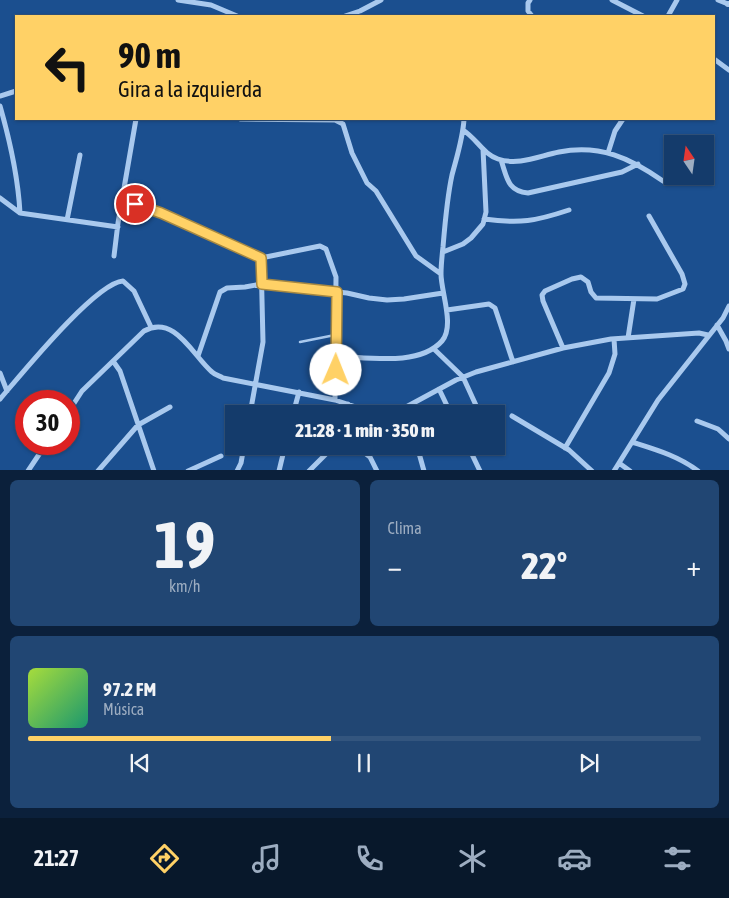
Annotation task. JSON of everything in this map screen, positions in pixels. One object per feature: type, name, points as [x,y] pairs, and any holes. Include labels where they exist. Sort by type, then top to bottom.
[{"type":"street","points":[[178,0],[211,5],[235,15]]},
{"type":"street","points":[[347,15],[381,0]]},
{"type":"street","points":[[530,0],[528,11],[531,15]]},
{"type":"street","points":[[612,0],[641,15]]},
{"type":"street","points":[[669,15],[677,0]]},
{"type":"street","points":[[718,0],[728,3]]},
{"type":"street","points":[[715,60],[729,70]]},
{"type":"street","points":[[0,96],[15,91]]},
{"type":"street","points":[[0,106],[11,142],[19,188],[20,213]]},
{"type":"street","points":[[114,256],[136,120]]},
{"type":"street","points":[[335,120],[343,124],[352,153],[366,183],[376,191],[416,256],[441,274]]},
{"type":"street","points":[[336,356],[404,358],[421,355],[444,340],[448,323],[441,274],[452,177],[464,120]]},
{"type":"street","points":[[608,153],[615,131],[622,120]]},
{"type":"street","points":[[463,130],[471,135],[489,155],[501,160],[515,162],[578,149],[598,151],[638,164],[663,180]]},
{"type":"street","points":[[443,252],[472,238],[483,224],[486,212],[483,149]]},
{"type":"street","points":[[68,220],[80,155]]},
{"type":"street","points":[[501,160],[512,187],[517,192],[528,194],[622,172],[638,164]]},
{"type":"street","points":[[0,198],[20,213],[118,227]]},
{"type":"street","points":[[122,200],[161,213],[261,258],[320,246],[326,249],[336,277],[337,292],[335,400]]},
{"type":"street","points":[[484,219],[523,222],[543,219],[569,210]]},
{"type":"street","points":[[563,348],[543,301],[542,295],[544,291],[581,277],[588,282],[591,292],[596,298],[657,299],[682,288],[685,284],[682,274],[649,216]]},
{"type":"street","points":[[252,405],[263,342],[261,258]]},
{"type":"street","points":[[0,399],[67,323],[93,298],[119,282],[127,284],[134,290],[151,327]]},
{"type":"street","points":[[198,356],[220,292],[227,288],[262,284],[337,292],[387,300],[443,292]]},
{"type":"street","points":[[628,338],[634,298]]},
{"type":"street","points":[[447,310],[489,304],[495,308],[513,362]]},
{"type":"street","points":[[614,470],[658,400],[717,325],[729,306]]},
{"type":"street","points":[[717,325],[729,349]]},
{"type":"street","points":[[80,394],[144,331],[151,327],[162,326],[174,331],[213,373],[223,378],[299,392],[351,405]]},
{"type":"street","points":[[410,405],[476,372],[563,348],[614,339],[699,332],[708,335]]},
{"type":"street","points":[[565,448],[609,373],[615,354],[614,339]]},
{"type":"street","points":[[434,348],[463,377],[476,405]]},
{"type":"street","points":[[113,361],[120,371],[154,470]]},
{"type":"street","points":[[0,373],[7,391]]},
{"type":"street","points":[[439,389],[447,405]]},
{"type":"street","points":[[295,405],[299,392]]},
{"type":"street","points":[[98,470],[138,425],[170,406]]},
{"type":"street","points":[[512,416],[565,448],[592,470]]},
{"type":"street","points":[[698,421],[718,429],[729,439]]},
{"type":"street","points":[[632,442],[655,449],[698,470]]},
{"type":"street","points":[[28,470],[38,455]]},
{"type":"street","points":[[239,470],[242,455]]},
{"type":"street","points":[[279,470],[283,455]]},
{"type":"street","points":[[309,470],[325,455]]},
{"type":"street","points":[[366,455],[377,470]]},
{"type":"street","points":[[420,455],[424,470]]},
{"type":"street","points":[[472,455],[480,470]]},
{"type":"street","points":[[188,470],[221,456]]},
{"type":"street","points":[[619,463],[630,470]]},
{"type":"lane","points":[[300,342],[336,335]]},
{"type":"route","points":[[135,204],[161,213],[261,258],[262,284],[337,292],[336,370]]}]
